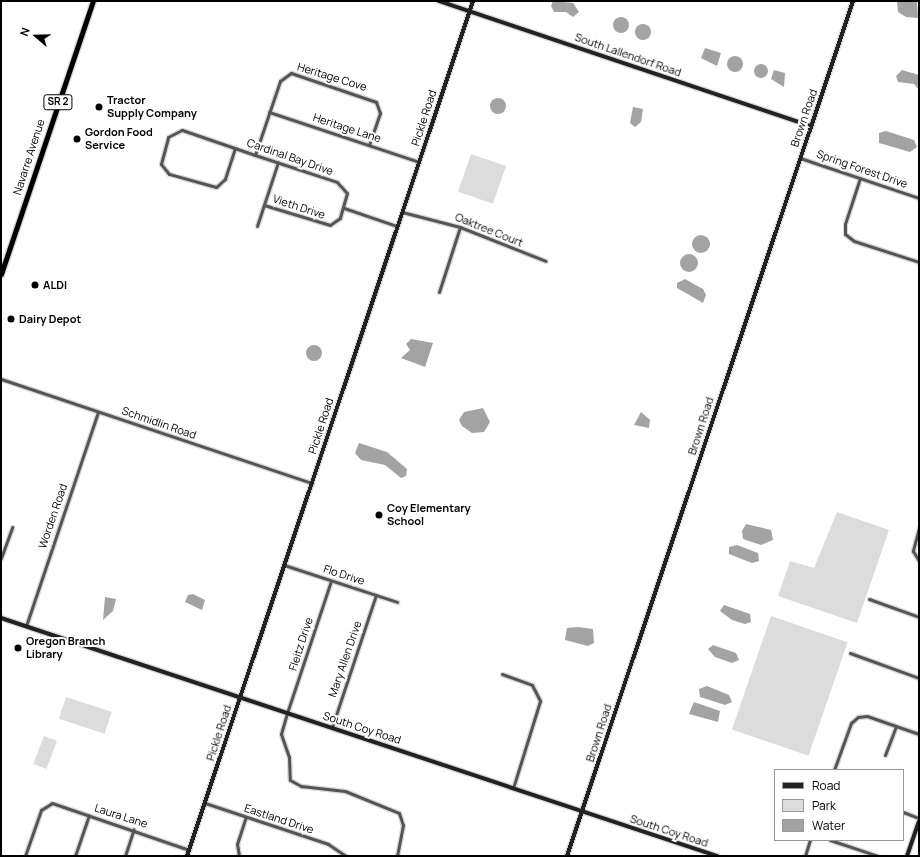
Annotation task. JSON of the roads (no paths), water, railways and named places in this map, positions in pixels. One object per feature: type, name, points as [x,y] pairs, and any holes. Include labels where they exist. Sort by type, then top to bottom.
[{"type":"highway","name":"Navarre Avenue","points":[[1,274],[93,1]]},
{"type":"street","name":"South Lallendorf Road","points":[[439,1],[811,126]]},
{"type":"street","name":"Pickle Road","points":[[187,856],[473,1]]},
{"type":"street","name":"Brown Road","points":[[568,856],[852,1]]},
{"type":"street","name":"Heritage Cove","points":[[269,112],[285,75],[297,73],[374,100],[380,113],[369,145]]},
{"type":"street","name":"Heritage Lane","points":[[269,112],[419,162]]},
{"type":"street","points":[[255,155],[269,112]]},
{"type":"street","name":"Cardinal Bay Drive","points":[[236,148],[224,181],[212,187],[165,171],[160,162],[170,135],[181,130],[236,148],[255,155],[278,162],[342,185],[347,196],[344,208]]},
{"type":"street","name":"Spring Forest Drive","points":[[800,158],[919,198]]},
{"type":"street","points":[[257,226],[278,162]]},
{"type":"street","points":[[860,178],[845,224],[846,234],[854,241],[919,262]]},
{"type":"street","name":"Vieth Drive","points":[[264,205],[327,226],[339,220],[344,208]]},
{"type":"street","points":[[344,208],[397,226]]},
{"type":"street","name":"Oaktree Court","points":[[402,212],[460,227],[546,261]]},
{"type":"street","points":[[439,292],[460,227]]},
{"type":"street","name":"Schmidlin Road","points":[[1,379],[312,483]]},
{"type":"street","name":"Worden Road","points":[[26,626],[98,412]]},
{"type":"street","points":[[1,558],[3,546],[12,527]]},
{"type":"street","points":[[919,528],[912,551],[919,561]]},
{"type":"street","name":"Flo Drive","points":[[284,565],[397,602]]},
{"type":"street","name":"Fleitz Drive","points":[[331,581],[287,713],[281,738],[288,755],[288,774],[292,782],[345,791],[396,811],[403,819],[397,856]]},
{"type":"street","name":"Mary Allen Drive","points":[[332,728],[376,595]]},
{"type":"street","points":[[869,599],[919,617]]},
{"type":"street","name":"South Coy Road","points":[[1,618],[717,856]]},
{"type":"street","points":[[850,653],[919,678]]},
{"type":"street","points":[[502,674],[532,685],[540,701],[513,788]]},
{"type":"street","points":[[834,769],[856,717],[867,716],[919,734]]},
{"type":"street","points":[[885,755],[896,726]]},
{"type":"street","name":"Laura Lane","points":[[25,856],[40,813],[46,805],[54,803],[189,850]]},
{"type":"street","name":"Eastland Drive","points":[[205,803],[328,844],[346,856]]},
{"type":"street","points":[[904,812],[919,818]]},
{"type":"street","points":[[75,856],[89,815]]},
{"type":"street","points":[[238,856],[237,844],[246,817]]},
{"type":"street","points":[[907,856],[919,822]]},
{"type":"street","points":[[125,856],[134,830]]},
{"type":"street","points":[[805,856],[810,841]]},
{"type":"street","points":[[833,841],[878,856]]},
{"type":"water","points":[[553,1],[573,3],[579,12],[573,17],[566,12],[554,12],[551,6]]},
{"type":"water","points":[[897,1],[917,1],[918,18],[906,17],[898,12]]},
{"type":"water","points":[[621,17],[627,19],[629,25],[627,31],[621,33],[615,31],[613,25],[615,19]]},
{"type":"water","points":[[643,24],[649,26],[651,32],[649,38],[643,40],[637,38],[635,32],[637,26]]},
{"type":"water","points":[[705,48],[721,53],[717,66],[701,58]]},
{"type":"water","points":[[735,56],[741,58],[743,64],[741,70],[735,72],[729,70],[727,64],[729,58]]},
{"type":"water","points":[[758,64],[764,64],[768,68],[768,74],[764,78],[758,78],[754,74],[754,68]]},
{"type":"water","points":[[774,70],[785,73],[784,87],[771,79]]},
{"type":"water","points":[[902,70],[919,75],[919,90],[914,84],[898,82],[896,76]]},
{"type":"water","points":[[498,98],[504,100],[506,106],[504,112],[498,114],[492,112],[490,106],[492,100]]},
{"type":"water","points":[[633,107],[643,109],[641,122],[635,127],[630,123]]},
{"type":"water","points":[[886,131],[914,140],[917,147],[910,152],[879,143],[879,133]]},
{"type":"water","points":[[701,235],[707,238],[710,244],[707,250],[701,253],[695,250],[692,244],[695,238]]},
{"type":"water","points":[[689,254],[695,257],[698,263],[695,269],[689,272],[683,269],[680,263],[683,257]]},
{"type":"water","points":[[685,279],[703,289],[706,295],[703,303],[677,288],[677,283]]},
{"type":"water","points":[[411,339],[433,343],[425,367],[401,358],[410,350],[406,344]]},
{"type":"water","points":[[314,345],[320,347],[322,353],[320,359],[314,361],[308,359],[306,353],[308,347]]},
{"type":"water","points":[[483,408],[490,422],[484,432],[472,433],[462,426],[459,420],[464,412]]},
{"type":"water","points":[[641,412],[650,420],[649,428],[634,425]]},
{"type":"water","points":[[359,443],[387,452],[407,469],[406,476],[401,478],[385,465],[361,460],[355,453]]},
{"type":"water","points":[[746,524],[771,530],[773,540],[761,545],[743,539],[742,531]]},
{"type":"water","points":[[737,545],[758,553],[759,561],[752,563],[729,554],[729,547]]},
{"type":"water","points":[[193,594],[205,600],[202,610],[185,602],[188,595]]},
{"type":"water","points":[[105,597],[116,599],[113,611],[103,620]]},
{"type":"water","points":[[724,605],[750,614],[751,622],[745,624],[732,620],[720,611]]},
{"type":"water","points":[[578,627],[593,629],[594,643],[588,646],[565,640],[567,628]]},
{"type":"water","points":[[713,645],[736,653],[739,660],[732,663],[715,657],[708,649]]},
{"type":"water","points":[[707,686],[729,695],[732,702],[725,705],[700,697],[699,689]]},
{"type":"water","points":[[694,702],[720,711],[718,722],[689,714]]},
{"type":"place","name":"Tractor Supply Company","points":[[99,107]]},
{"type":"place","name":"Gordon Food Service","points":[[77,139]]},
{"type":"place","name":"ALDI","points":[[35,285]]},
{"type":"place","name":"Dairy Depot","points":[[11,319]]},
{"type":"place","name":"Coy Elementary School","points":[[379,515]]},
{"type":"place","name":"Oregon Branch Library","points":[[18,648]]}]
